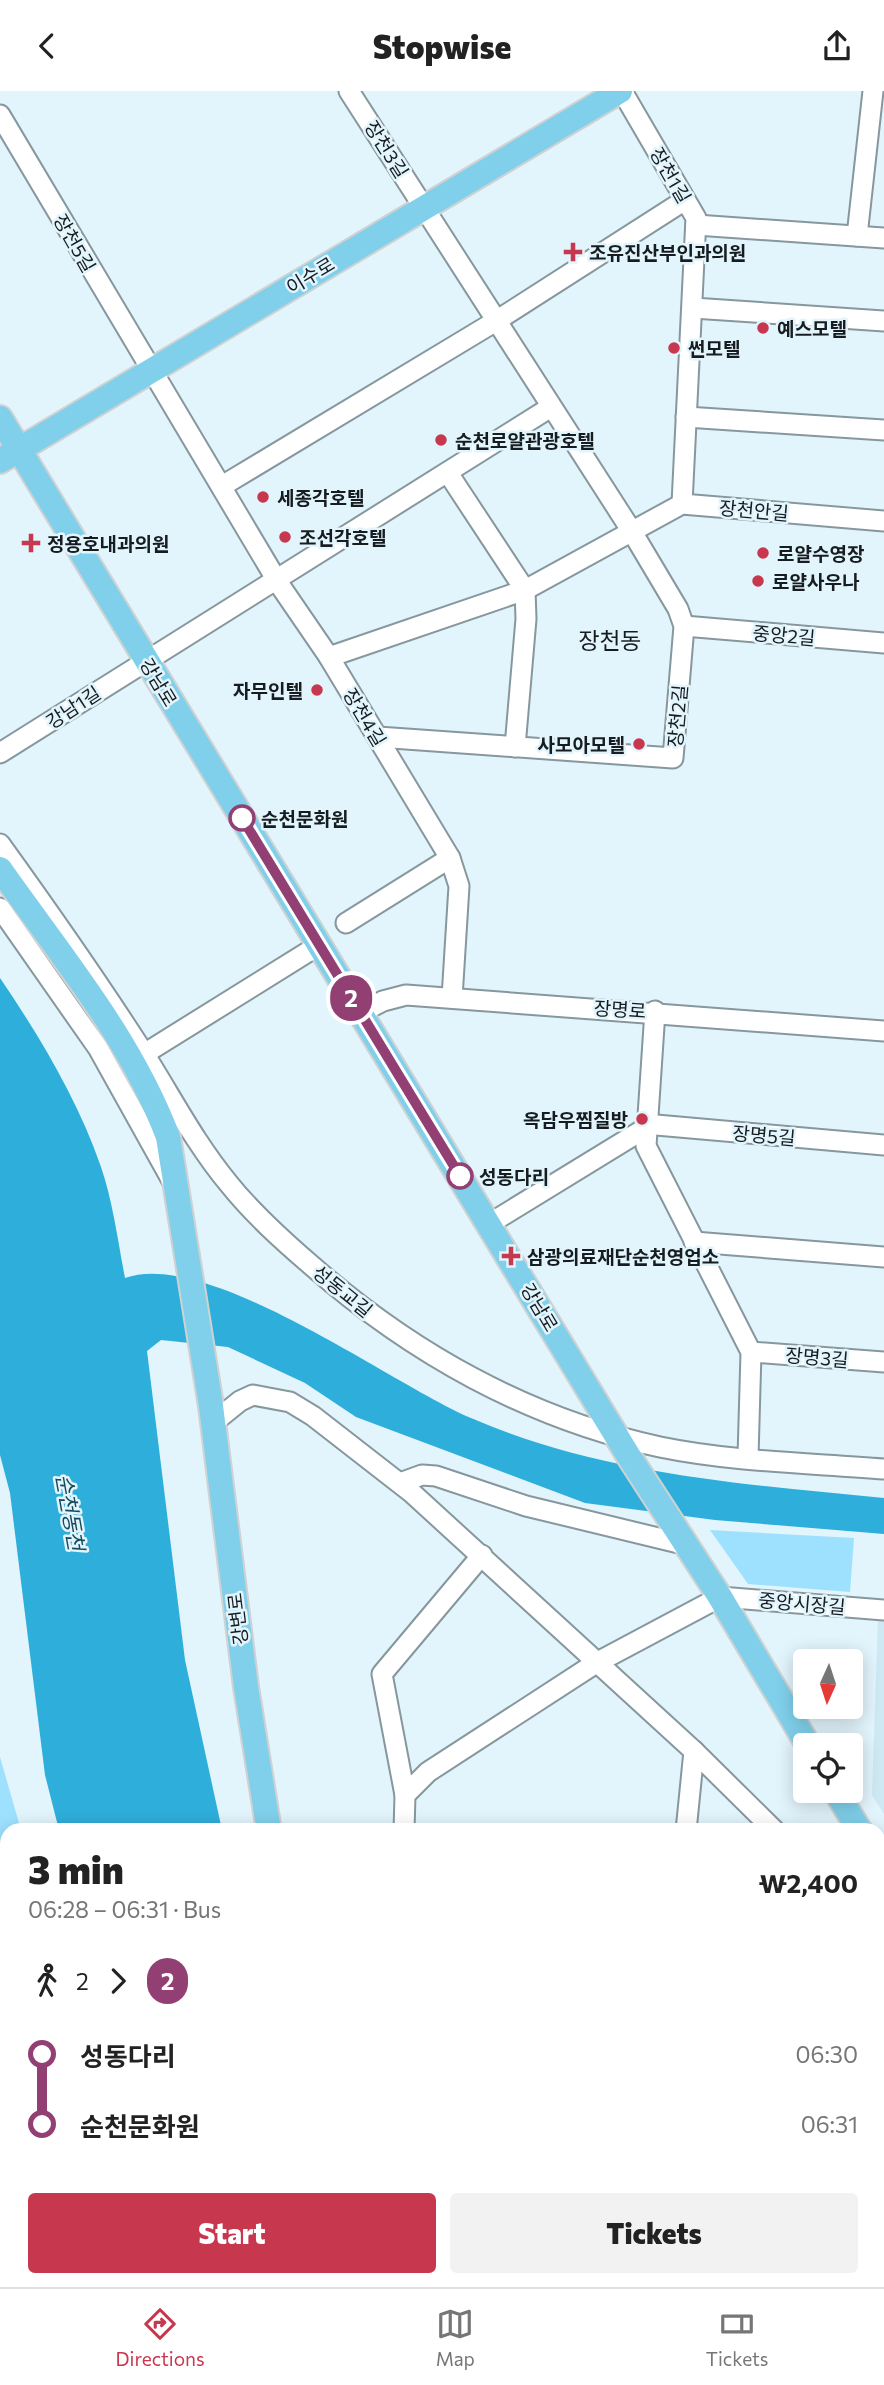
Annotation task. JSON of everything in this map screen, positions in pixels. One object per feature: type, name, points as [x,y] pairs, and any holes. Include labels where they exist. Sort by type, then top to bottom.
[{"type":"main road","name":"이수로","points":[[9,455],[621,91]]},
{"type":"main road","name":"강남로","points":[[0,418],[9,455],[146,660],[623,1446],[687,1545]]},
{"type":"main road","points":[[0,870],[127,1047],[156,1104],[168,1137],[174,1184]]},
{"type":"main road","points":[[0,887],[111,1046],[152,1126],[174,1184]]},
{"type":"main road","name":"강변로","points":[[174,1184],[213,1414],[246,1687],[268,1823]]},
{"type":"main road","points":[[687,1545],[801,1733]]},
{"type":"main road","points":[[843,1803],[855,1823]]},
{"type":"street","name":"장천3길","points":[[349,91],[423,207]]},
{"type":"street","name":"장천1길","points":[[621,91],[696,218],[682,504]]},
{"type":"street","points":[[857,236],[873,91]]},
{"type":"street","name":"장천5길","points":[[0,115],[151,370]]},
{"type":"street","points":[[222,486],[496,321],[685,200]]},
{"type":"street","name":"장천2길","points":[[378,737],[673,758],[684,626],[678,609],[631,530],[423,207]]},
{"type":"street","points":[[696,225],[884,238]]},
{"type":"street","points":[[692,307],[884,321]]},
{"type":"street","name":"장천4길","points":[[151,370],[450,858],[456,874],[459,896],[452,997]]},
{"type":"street","points":[[146,660],[551,407]]},
{"type":"street","points":[[686,417],[884,430]]},
{"type":"street","points":[[448,473],[525,590],[526,619],[515,747]]},
{"type":"street","points":[[329,657],[525,590],[682,504]]},
{"type":"street","name":"장천안길","points":[[682,504],[884,521]]},
{"type":"street","name":"중앙2길","points":[[684,626],[884,643]]},
{"type":"street","name":"강남1길","points":[[0,753],[146,660]]},
{"type":"street","points":[[0,844],[80,955],[144,1053]]},
{"type":"street","points":[[346,923],[450,858]]},
{"type":"street","points":[[0,908],[98,1048],[174,1184]]},
{"type":"street","points":[[144,1053],[320,945]]},
{"type":"street","name":"장명로","points":[[360,1013],[383,1000],[406,995],[654,1011],[884,1031]]},
{"type":"street","points":[[654,1011],[645,1126],[646,1146],[751,1352],[748,1457]]},
{"type":"street","points":[[108,1019],[144,1053]]},
{"type":"street","name":"성동교길","points":[[144,1053],[184,1124],[252,1212],[340,1290],[403,1337],[482,1384],[623,1446],[662,1447],[884,1469]]},
{"type":"street","points":[[489,1224],[645,1126]]},
{"type":"street","name":"장명5길","points":[[645,1126],[884,1145]]},
{"type":"street","points":[[694,1242],[884,1257]]},
{"type":"street","name":"장명3길","points":[[751,1352],[884,1362]]},
{"type":"street","points":[[213,1414],[253,1395],[290,1402],[400,1483],[694,1751],[767,1823]]},
{"type":"street","points":[[400,1483],[422,1475],[436,1476],[526,1506],[687,1545]]},
{"type":"street","points":[[404,1823],[405,1795],[382,1674],[482,1555]]},
{"type":"street","points":[[405,1795],[428,1772],[455,1752],[596,1663],[720,1597]]},
{"type":"street","name":"중앙시장길","points":[[720,1597],[884,1610]]},
{"type":"street","points":[[688,1823],[694,1751]]},
{"type":"shaded area","points":[[710,1530],[854,1538],[850,1592],[748,1584]]},
{"type":"shaded area","points":[[878,1618],[884,1618],[884,1814],[872,1795]]},
{"type":"shaded area","points":[[0,1757],[19,1823],[0,1823]]},
{"type":"water","name":"순천동천","points":[[0,978],[57,1069],[92,1142],[109,1194],[125,1278],[160,1274],[203,1282],[250,1300],[471,1418],[571,1453],[622,1465],[726,1482],[884,1498],[884,1534],[715,1520],[585,1503],[356,1417],[305,1383],[228,1347],[161,1340],[147,1351],[185,1660],[220,1823],[57,1823],[45,1775],[10,1493],[0,1455]]},
{"type":"bus line","name":"2","points":[[242,818],[460,1176]]},
{"type":"place","name":"조유진산부인과의원","points":[[573,252]]},
{"type":"place","name":"예스모텔","points":[[763,328]]},
{"type":"place","name":"썬모텔","points":[[674,348]]},
{"type":"place","name":"순천로얄관광호텔","points":[[441,440]]},
{"type":"place","name":"세종각호텔","points":[[263,497]]},
{"type":"place","name":"조선각호텔","points":[[285,537]]},
{"type":"place","name":"정용호내과의원","points":[[31,543]]},
{"type":"place","name":"로얄수영장","points":[[763,553]]},
{"type":"place","name":"로얄사우나","points":[[758,581]]},
{"type":"place","name":"자무인텔","points":[[317,690]]},
{"type":"place","name":"사모아모텔","points":[[639,744]]},
{"type":"place","name":"순천문화원","points":[[242,818]]},
{"type":"place","name":"옥담우찜질방","points":[[642,1119]]},
{"type":"place","name":"성동다리","points":[[460,1176]]},
{"type":"place","name":"삼광의료재단순천영업소","points":[[511,1256]]},
{"type":"district","name":"장천동","points":[[610,640]]}]
